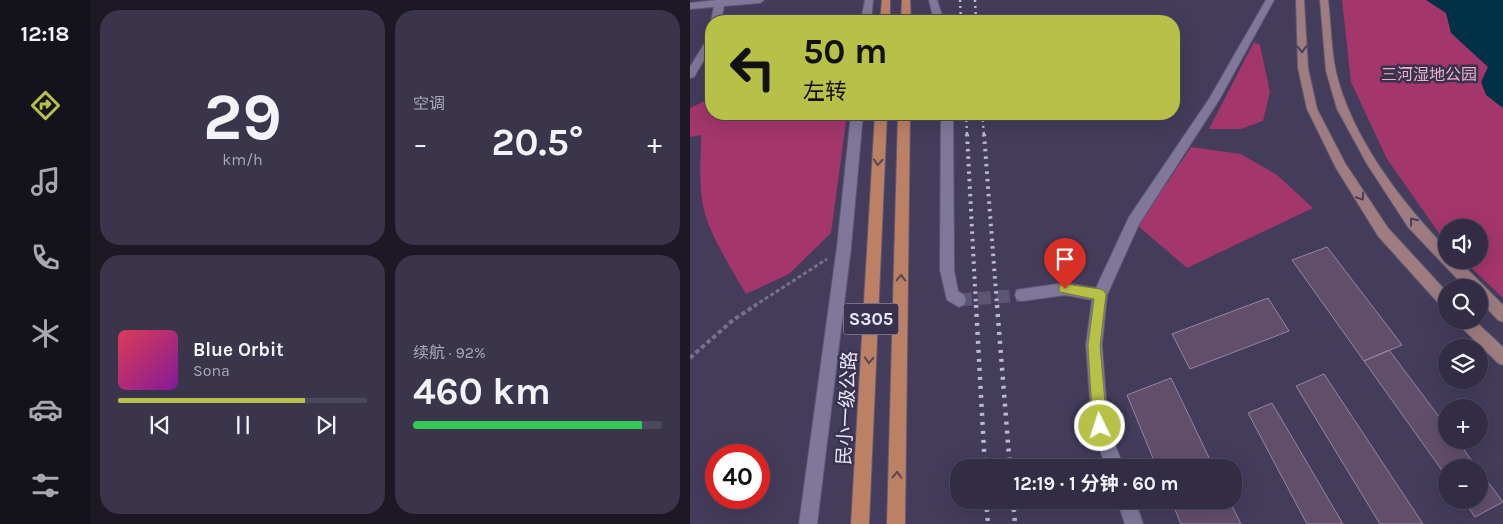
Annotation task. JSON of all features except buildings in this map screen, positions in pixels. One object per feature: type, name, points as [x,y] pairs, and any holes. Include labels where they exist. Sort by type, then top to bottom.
[{"type":"main road","points":[[885,15],[886,0]]},
{"type":"main road","points":[[906,0],[906,15]]},
{"type":"main road","points":[[1300,0],[1303,68],[1312,109],[1340,165],[1383,232],[1438,292]]},
{"type":"main road","points":[[1324,0],[1331,71],[1342,109],[1371,161],[1414,223],[1438,248]]},
{"type":"main road","name":"民小一级公路","points":[[860,524],[881,120]]},
{"type":"main road","name":"S305","points":[[896,524],[904,120]]},
{"type":"main road","points":[[1458,269],[1467,279]]},
{"type":"main road","points":[[1488,300],[1503,315]]},
{"type":"main road","points":[[1473,329],[1503,358]]},
{"type":"street","points":[[690,6],[760,0]]},
{"type":"street","points":[[867,15],[868,0]]},
{"type":"street","points":[[933,0],[937,15]]},
{"type":"street","points":[[1111,459],[1100,426],[1094,346],[1100,294],[1134,221],[1214,100],[1270,0]]},
{"type":"street","points":[[717,15],[720,2]]},
{"type":"street","points":[[690,75],[705,50]]},
{"type":"street","points":[[808,524],[844,248],[856,120]]},
{"type":"street","points":[[946,120],[947,270],[952,295],[959,300]]},
{"type":"street","points":[[1022,294],[1065,289],[1100,294]]},
{"type":"street","points":[[1129,509],[1134,524]]},
{"type":"path","points":[[690,358],[733,320],[844,248]]},
{"type":"green space","name":"三河湿地公园","points":[[1342,0],[1503,0],[1503,298],[1488,284],[1488,279],[1483,279],[1472,269],[1488,269],[1488,219],[1438,219],[1438,232],[1387,159],[1351,82]]},
{"type":"green space","points":[[1254,42],[1260,45],[1270,92],[1263,121],[1241,129],[1209,129]]},
{"type":"green space","points":[[705,101],[705,120],[846,120],[831,233],[789,274],[746,294],[722,252],[707,220],[701,192],[701,135],[690,137],[690,108]]},
{"type":"green space","points":[[1191,147],[1241,154],[1277,175],[1313,208],[1187,268],[1138,226]]},
{"type":"water","points":[[1426,0],[1503,0],[1503,108],[1486,95],[1481,82],[1488,67],[1451,33],[1446,13]]},
{"type":"tunnel","points":[[959,300],[1022,295]]},
{"type":"railway","points":[[960,0],[961,15]]},
{"type":"railway","points":[[975,0],[976,15]]},
{"type":"railway","points":[[966,120],[967,135]]},
{"type":"railway","points":[[983,120],[984,135]]},
{"type":"railway","points":[[967,134],[976,306]]},
{"type":"railway","points":[[984,134],[997,306]]},
{"type":"railway","points":[[976,305],[985,459]]},
{"type":"railway","points":[[997,305],[1009,459]]},
{"type":"railway","points":[[987,509],[988,524]]},
{"type":"railway","points":[[1014,509],[1015,524]]},
{"type":"route","points":[[1065,289],[1100,294],[1094,346],[1100,426]]}]
